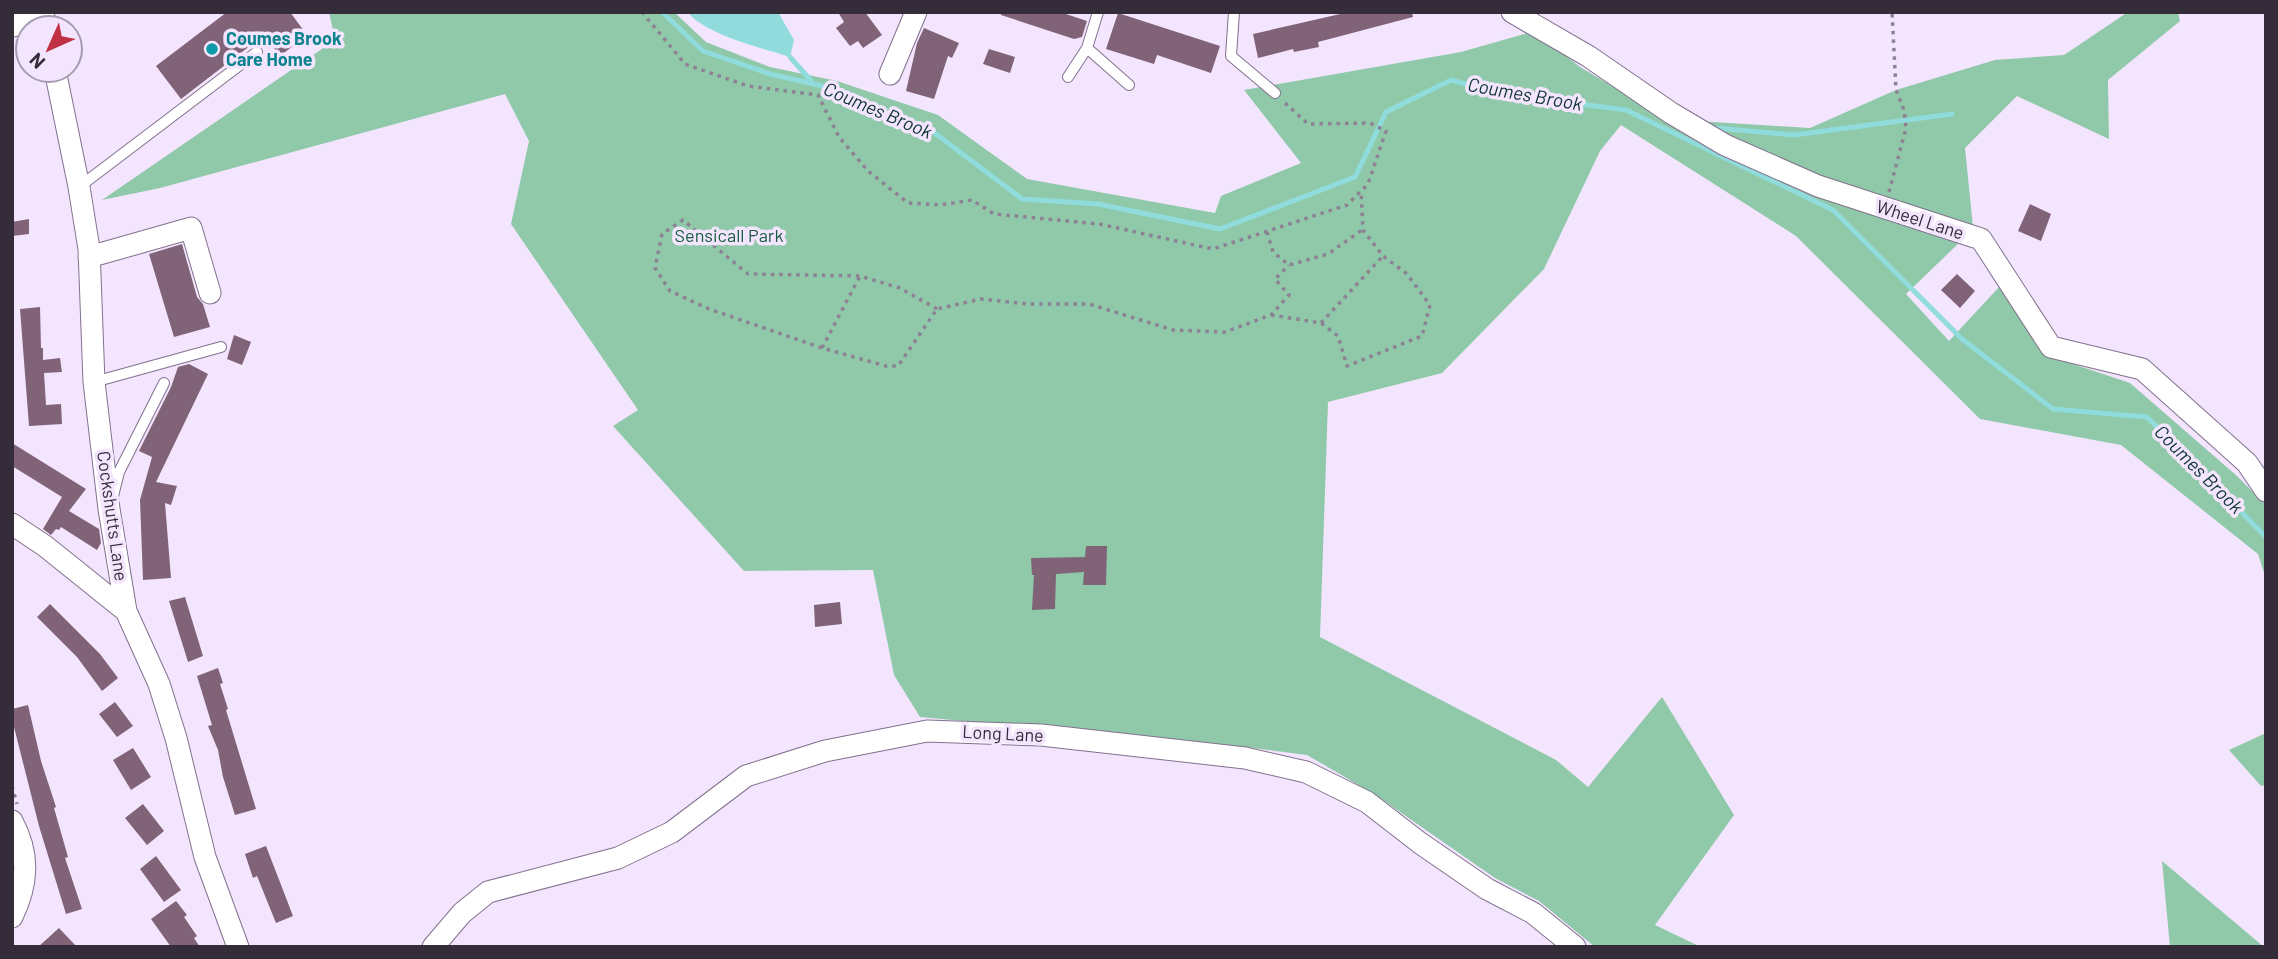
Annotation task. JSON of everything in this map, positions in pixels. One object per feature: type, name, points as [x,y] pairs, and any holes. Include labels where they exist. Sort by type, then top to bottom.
[{"type":"main road","points":[[12,20],[31,12]]},
{"type":"street","points":[[890,74],[916,12]]},
{"type":"street","name":"Wheel Lane","points":[[1512,12],[1588,56],[1671,113],[1725,145],[1818,186],[1981,239],[2051,347],[2142,369],[2247,463],[2266,491]]},
{"type":"street","name":"Cockshutts Lane","points":[[58,84],[79,187],[89,257],[94,382],[109,509],[126,611],[159,684],[176,738],[205,857],[238,947]]},
{"type":"street","points":[[89,257],[191,228],[210,292]]},
{"type":"street","points":[[12,524],[45,546],[126,611]]},
{"type":"street","name":"Long Lane","points":[[433,947],[462,913],[488,892],[618,858],[672,832],[746,776],[825,751],[927,731],[1041,735],[1245,758],[1306,772],[1367,802],[1487,889],[1533,913],[1575,947]]},
{"type":"street","points":[[12,821],[21,845],[26,878],[22,897],[12,917]]},
{"type":"lane","points":[[1068,77],[1087,48],[1098,12]]},
{"type":"lane","points":[[1234,12],[1231,56],[1275,93]]},
{"type":"lane","points":[[1087,48],[1129,85]]},
{"type":"lane","points":[[79,187],[257,52]]},
{"type":"lane","points":[[94,382],[221,347]]},
{"type":"lane","points":[[109,509],[119,471],[164,383]]},
{"type":"path","points":[[642,12],[685,64],[748,86],[818,95],[839,137],[868,171],[908,203],[940,205],[972,200],[994,214],[1099,224],[1213,249],[1347,205],[1368,184],[1386,131],[1370,123],[1308,124],[1275,93]]},
{"type":"path","points":[[1887,201],[1906,128],[1904,110],[1896,90],[1892,12]]},
{"type":"path","points":[[1271,314],[1321,323],[1338,336],[1346,366],[1422,336],[1430,305],[1407,274],[1383,256],[1363,230],[1361,191]]},
{"type":"path","points":[[937,309],[898,366],[887,366],[822,348],[709,309],[670,291],[654,268],[662,234],[684,220],[748,274],[860,276],[900,288],[937,309],[981,299],[1028,304],[1089,304],[1173,330],[1225,332],[1271,314],[1289,295],[1275,279],[1289,265],[1328,254],[1363,230]]},
{"type":"path","points":[[1267,232],[1273,252],[1289,265]]},
{"type":"path","points":[[1321,323],[1383,256]]},
{"type":"path","points":[[822,348],[860,276]]},
{"type":"green space","name":"Sensicall Park","points":[[329,12],[674,12],[706,42],[770,67],[837,81],[938,115],[1027,179],[1215,213],[1221,196],[1301,163],[1244,90],[1461,52],[1535,31],[1580,67],[1721,151],[1961,241],[1906,294],[1949,341],[2000,286],[2046,355],[2130,383],[2237,476],[2266,505],[2266,579],[2258,554],[2121,445],[1980,419],[1796,236],[1621,125],[1600,151],[1544,269],[1442,373],[1328,402],[1320,637],[1556,760],[1588,787],[1662,697],[1734,815],[1655,925],[1701,947],[1595,947],[1539,901],[1495,878],[1374,794],[1307,755],[1238,746],[920,717],[894,675],[873,570],[744,571],[613,426],[638,410],[511,224],[529,141],[505,94],[160,188],[102,200],[335,40]]},
{"type":"green space","points":[[2128,12],[2178,12],[2180,21],[2108,80],[2109,139],[2017,96],[1965,148],[1973,227],[1813,177],[1697,121],[1810,128],[1896,90],[1995,60],[2064,55]]},
{"type":"green space","points":[[2266,733],[2266,785],[2261,786],[2229,750]]},
{"type":"green space","points":[[2162,861],[2264,947],[2170,947]]},
{"type":"shaded area","points":[[687,12],[778,12],[794,40],[790,57],[721,34]]},
{"type":"building","name":"Coumes Brook Care Home","points":[[227,12],[290,12],[307,35],[280,56],[264,35],[181,99],[156,66]]},
{"type":"building","points":[[838,12],[865,12],[882,35],[863,48],[858,41],[850,46],[836,28],[844,22]]},
{"type":"building","points":[[1001,12],[1060,12],[1087,21],[1082,37],[1074,39],[1001,15]]},
{"type":"building","points":[[1349,12],[1412,12],[1413,17],[1318,42],[1319,47],[1294,52],[1293,49],[1258,58],[1253,34]]},
{"type":"building","points":[[1118,13],[1220,46],[1211,73],[1157,55],[1154,64],[1106,49]]},
{"type":"building","points":[[924,28],[959,43],[952,58],[948,56],[934,99],[906,91],[917,43]]},
{"type":"building","points":[[989,49],[1015,57],[1010,73],[983,64]]},
{"type":"building","points":[[2030,204],[2051,214],[2041,241],[2018,231]]},
{"type":"building","points":[[29,219],[29,234],[12,236],[12,222]]},
{"type":"building","points":[[182,244],[197,297],[203,304],[210,327],[174,337],[149,254]]},
{"type":"building","points":[[1957,274],[1975,291],[1960,308],[1941,290]]},
{"type":"building","points":[[40,307],[43,360],[60,358],[62,372],[44,373],[46,405],[61,404],[62,424],[29,426],[20,309]]},
{"type":"building","points":[[234,335],[251,342],[242,365],[227,359]]},
{"type":"building","points":[[189,364],[208,374],[156,482],[177,486],[171,505],[165,503],[171,578],[143,580],[140,500],[152,457],[139,451],[178,367]]},
{"type":"building","points":[[12,443],[86,489],[69,511],[99,529],[101,543],[97,550],[61,527],[51,535],[43,529],[62,497],[12,466]]},
{"type":"building","points":[[1086,546],[1107,546],[1106,585],[1083,585],[1084,572],[1056,574],[1055,609],[1032,610],[1034,575],[1031,558],[1085,557]]},
{"type":"building","points":[[185,597],[203,656],[188,662],[169,601]]},
{"type":"building","points":[[840,602],[842,624],[815,627],[814,605]]},
{"type":"building","points":[[50,604],[100,654],[118,678],[102,691],[77,657],[37,617]]},
{"type":"building","points":[[218,668],[228,709],[226,710],[256,809],[235,815],[218,750],[208,726],[212,725],[197,676]]},
{"type":"building","points":[[115,702],[133,726],[117,737],[99,714]]},
{"type":"building","points":[[28,705],[41,761],[56,807],[54,808],[68,857],[65,858],[82,909],[66,914],[39,826],[12,719],[12,709]]},
{"type":"building","points":[[133,748],[151,777],[131,790],[113,760]]},
{"type":"building","points":[[143,804],[164,831],[147,845],[125,818]]},
{"type":"building","points":[[266,846],[293,916],[276,923],[257,876],[253,878],[245,854]]},
{"type":"building","points":[[156,856],[181,890],[164,902],[140,869]]},
{"type":"building","points":[[176,901],[187,915],[184,917],[197,936],[194,938],[200,947],[171,947],[151,919]]},
{"type":"building","points":[[59,928],[77,947],[38,947]]},
{"type":"waterway","name":"Coumes Brook","points":[[662,12],[703,51],[770,74],[831,88],[886,116],[928,128],[1022,199],[1098,204],[1220,229],[1355,177],[1386,112],[1451,80],[1502,94],[1626,110],[1833,210],[1962,339],[2053,409],[2147,417],[2266,537]]},
{"type":"waterway","points":[[790,57],[813,83]]},
{"type":"waterway","points":[[1717,128],[1794,135],[1952,114]]},
{"type":"place","name":"Coumes Brook Care Home","points":[[212,49]]}]
